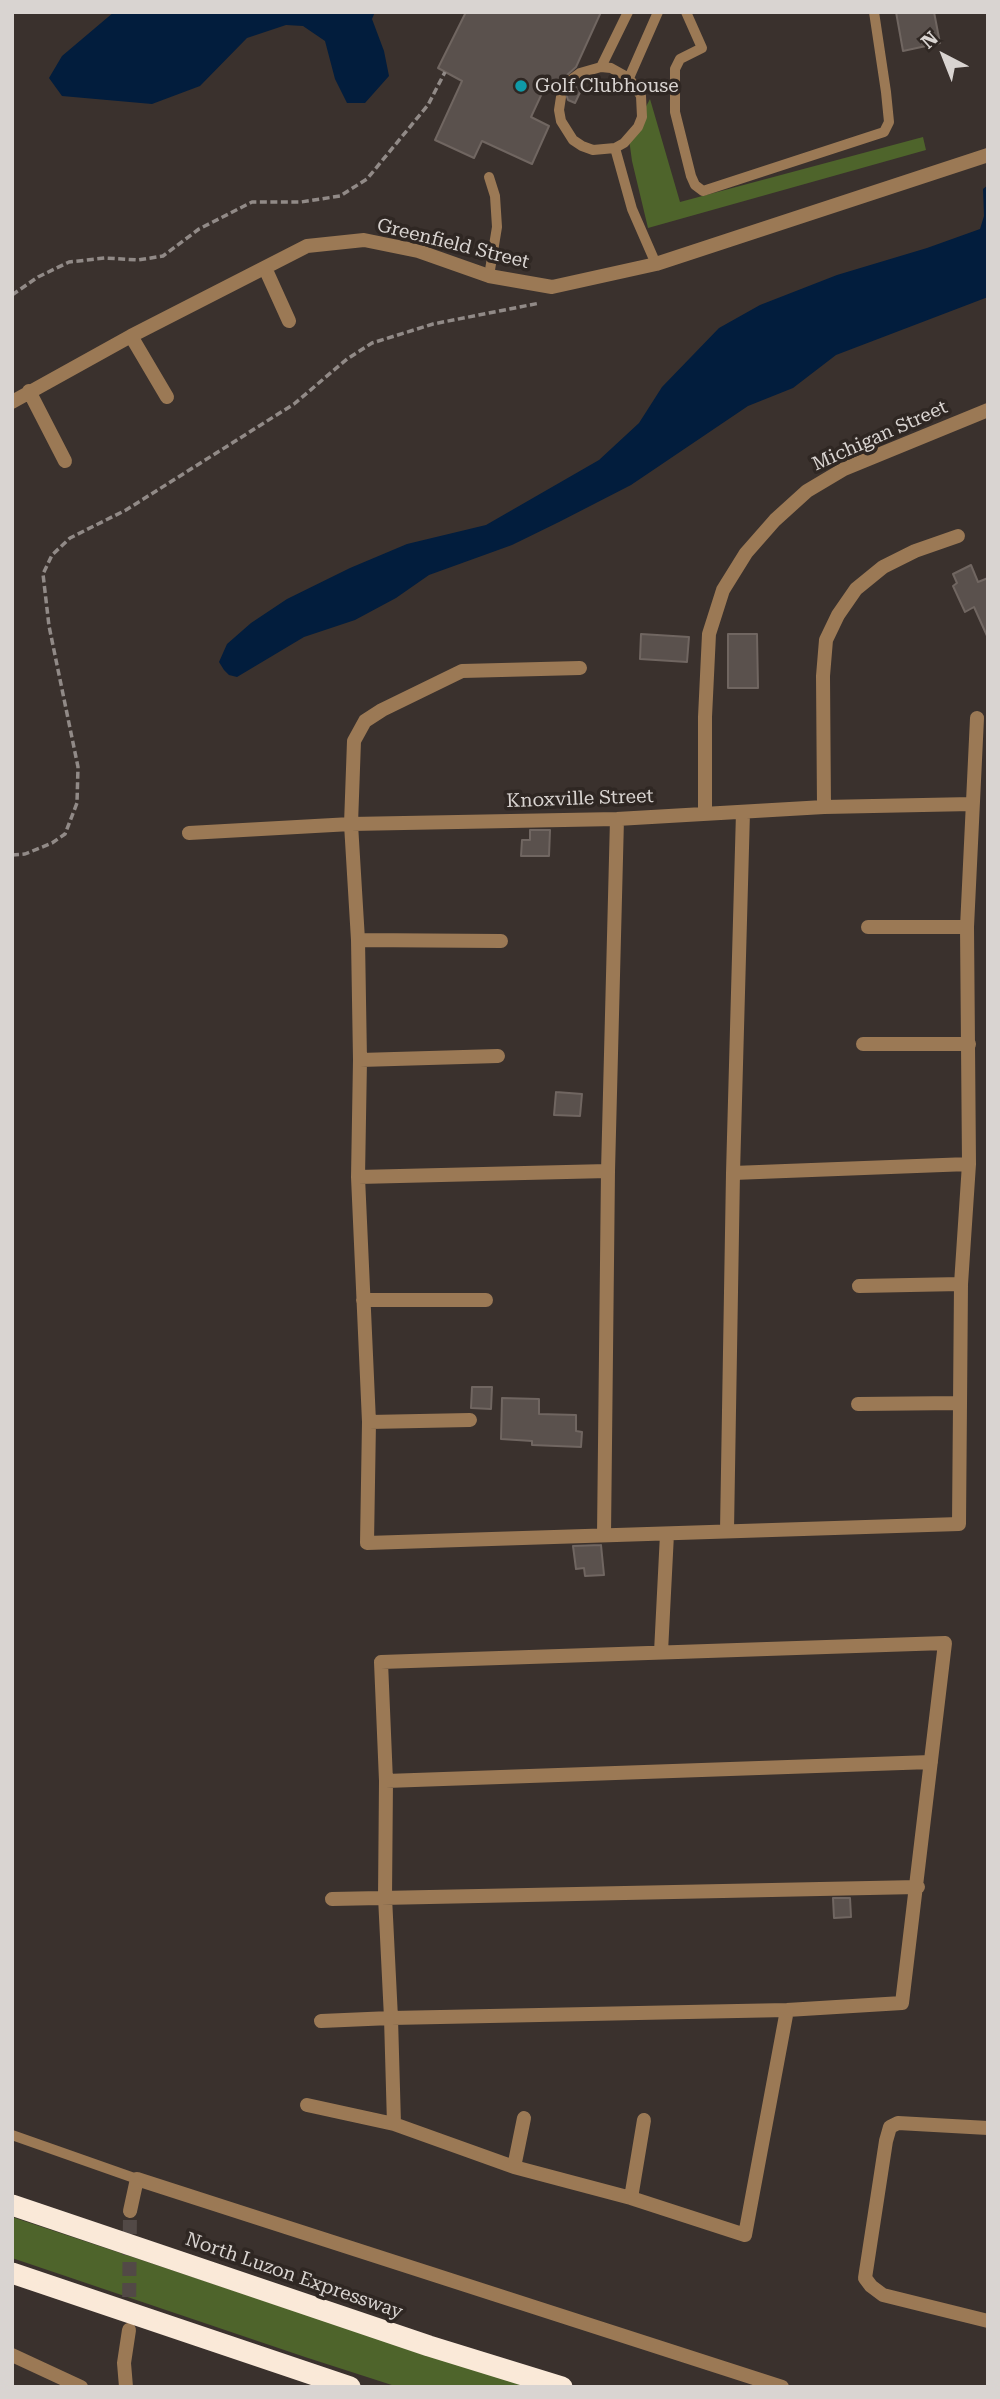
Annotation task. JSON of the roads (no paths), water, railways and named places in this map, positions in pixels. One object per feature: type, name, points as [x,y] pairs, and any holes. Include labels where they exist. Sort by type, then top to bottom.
[{"type":"highway","name":"North Luzon Expressway","points":[[12,2205],[429,2346],[562,2387]]},
{"type":"highway","points":[[12,2273],[350,2387]]},
{"type":"street","name":"Greenfield Street","points":[[12,402],[131,336],[307,246],[364,240],[418,251],[489,276],[552,287],[656,264],[988,155]]},
{"type":"street","points":[[265,268],[289,321]]},
{"type":"street","points":[[131,336],[167,397]]},
{"type":"street","points":[[29,391],[65,461]]},
{"type":"street","name":"Michigan Street","points":[[705,813],[705,717],[709,634],[723,590],[746,553],[775,520],[807,491],[844,468],[988,410]]},
{"type":"street","points":[[824,807],[823,676],[826,640],[838,615],[856,589],[883,567],[915,551],[958,536]]},
{"type":"street","points":[[580,668],[462,671],[382,710],[365,721],[354,740],[351,824],[358,940],[358,1177],[369,1422],[367,1543],[959,1524],[961,1284],[969,1164],[967,927],[977,718]]},
{"type":"street","name":"Knoxville Street","points":[[189,833],[351,824],[617,819],[824,807],[972,804]]},
{"type":"street","points":[[727,1530],[743,813]]},
{"type":"street","points":[[604,1535],[608,1171],[617,819]]},
{"type":"street","points":[[868,928],[967,927]]},
{"type":"street","points":[[358,940],[501,941]]},
{"type":"street","points":[[863,1044],[970,1044]]},
{"type":"street","points":[[360,1060],[498,1056]]},
{"type":"street","points":[[733,1173],[969,1164]]},
{"type":"street","points":[[358,1177],[608,1171]]},
{"type":"street","points":[[859,1286],[961,1284]]},
{"type":"street","points":[[363,1300],[486,1300]]},
{"type":"street","points":[[858,1404],[960,1403]]},
{"type":"street","points":[[369,1422],[470,1420]]},
{"type":"street","points":[[661,1653],[667,1534]]},
{"type":"street","points":[[320,2021],[391,2018],[787,2010],[902,2003],[918,1887],[945,1643],[381,1662],[386,1781],[385,1897],[391,2018],[394,2124]]},
{"type":"street","points":[[386,1781],[931,1762]]},
{"type":"street","points":[[332,1899],[918,1887]]},
{"type":"street","points":[[307,2105],[394,2124],[514,2167],[631,2198],[744,2235],[787,2010]]},
{"type":"street","points":[[514,2167],[524,2118]]},
{"type":"street","points":[[631,2198],[644,2120]]},
{"type":"street","points":[[988,2128],[898,2123],[890,2127],[865,2278],[883,2295],[988,2321]]},
{"type":"street","points":[[130,2211],[137,2179],[782,2387]]},
{"type":"street","points":[[126,2387],[124,2363],[129,2330]]},
{"type":"street","points":[[12,2354],[81,2387]]},
{"type":"lane","points":[[601,67],[628,12]]},
{"type":"lane","points":[[629,78],[658,12]]},
{"type":"lane","points":[[686,12],[702,48],[680,58],[675,69],[674,112],[691,176],[695,186],[703,191],[884,132],[889,122],[887,92],[874,12]]},
{"type":"lane","points":[[561,97],[561,121],[573,140],[593,149],[615,148],[632,136],[642,117],[641,96],[629,78],[611,68],[601,67],[579,73],[572,79]]},
{"type":"lane","points":[[615,148],[632,209],[656,264]]},
{"type":"lane","points":[[489,177],[495,196],[497,227],[489,276]]},
{"type":"lane","points":[[12,2135],[137,2179]]},
{"type":"water","points":[[114,12],[375,12],[372,19],[384,51],[389,76],[365,103],[347,103],[335,79],[325,41],[303,26],[286,25],[247,38],[200,86],[152,104],[62,96],[49,78],[62,56]]},
{"type":"water","points":[[988,185],[988,297],[836,355],[793,388],[748,406],[631,485],[512,545],[429,575],[396,598],[355,620],[304,637],[237,677],[224,670],[219,662],[227,644],[251,623],[287,599],[407,544],[486,525],[599,460],[639,423],[662,387],[719,328],[760,305],[837,275],[980,229],[984,216],[983,189]]},
{"type":"tunnel","points":[[129,2318],[130,2211]]},
{"type":"place","name":"Golf Clubhouse","points":[[521,86]]}]
